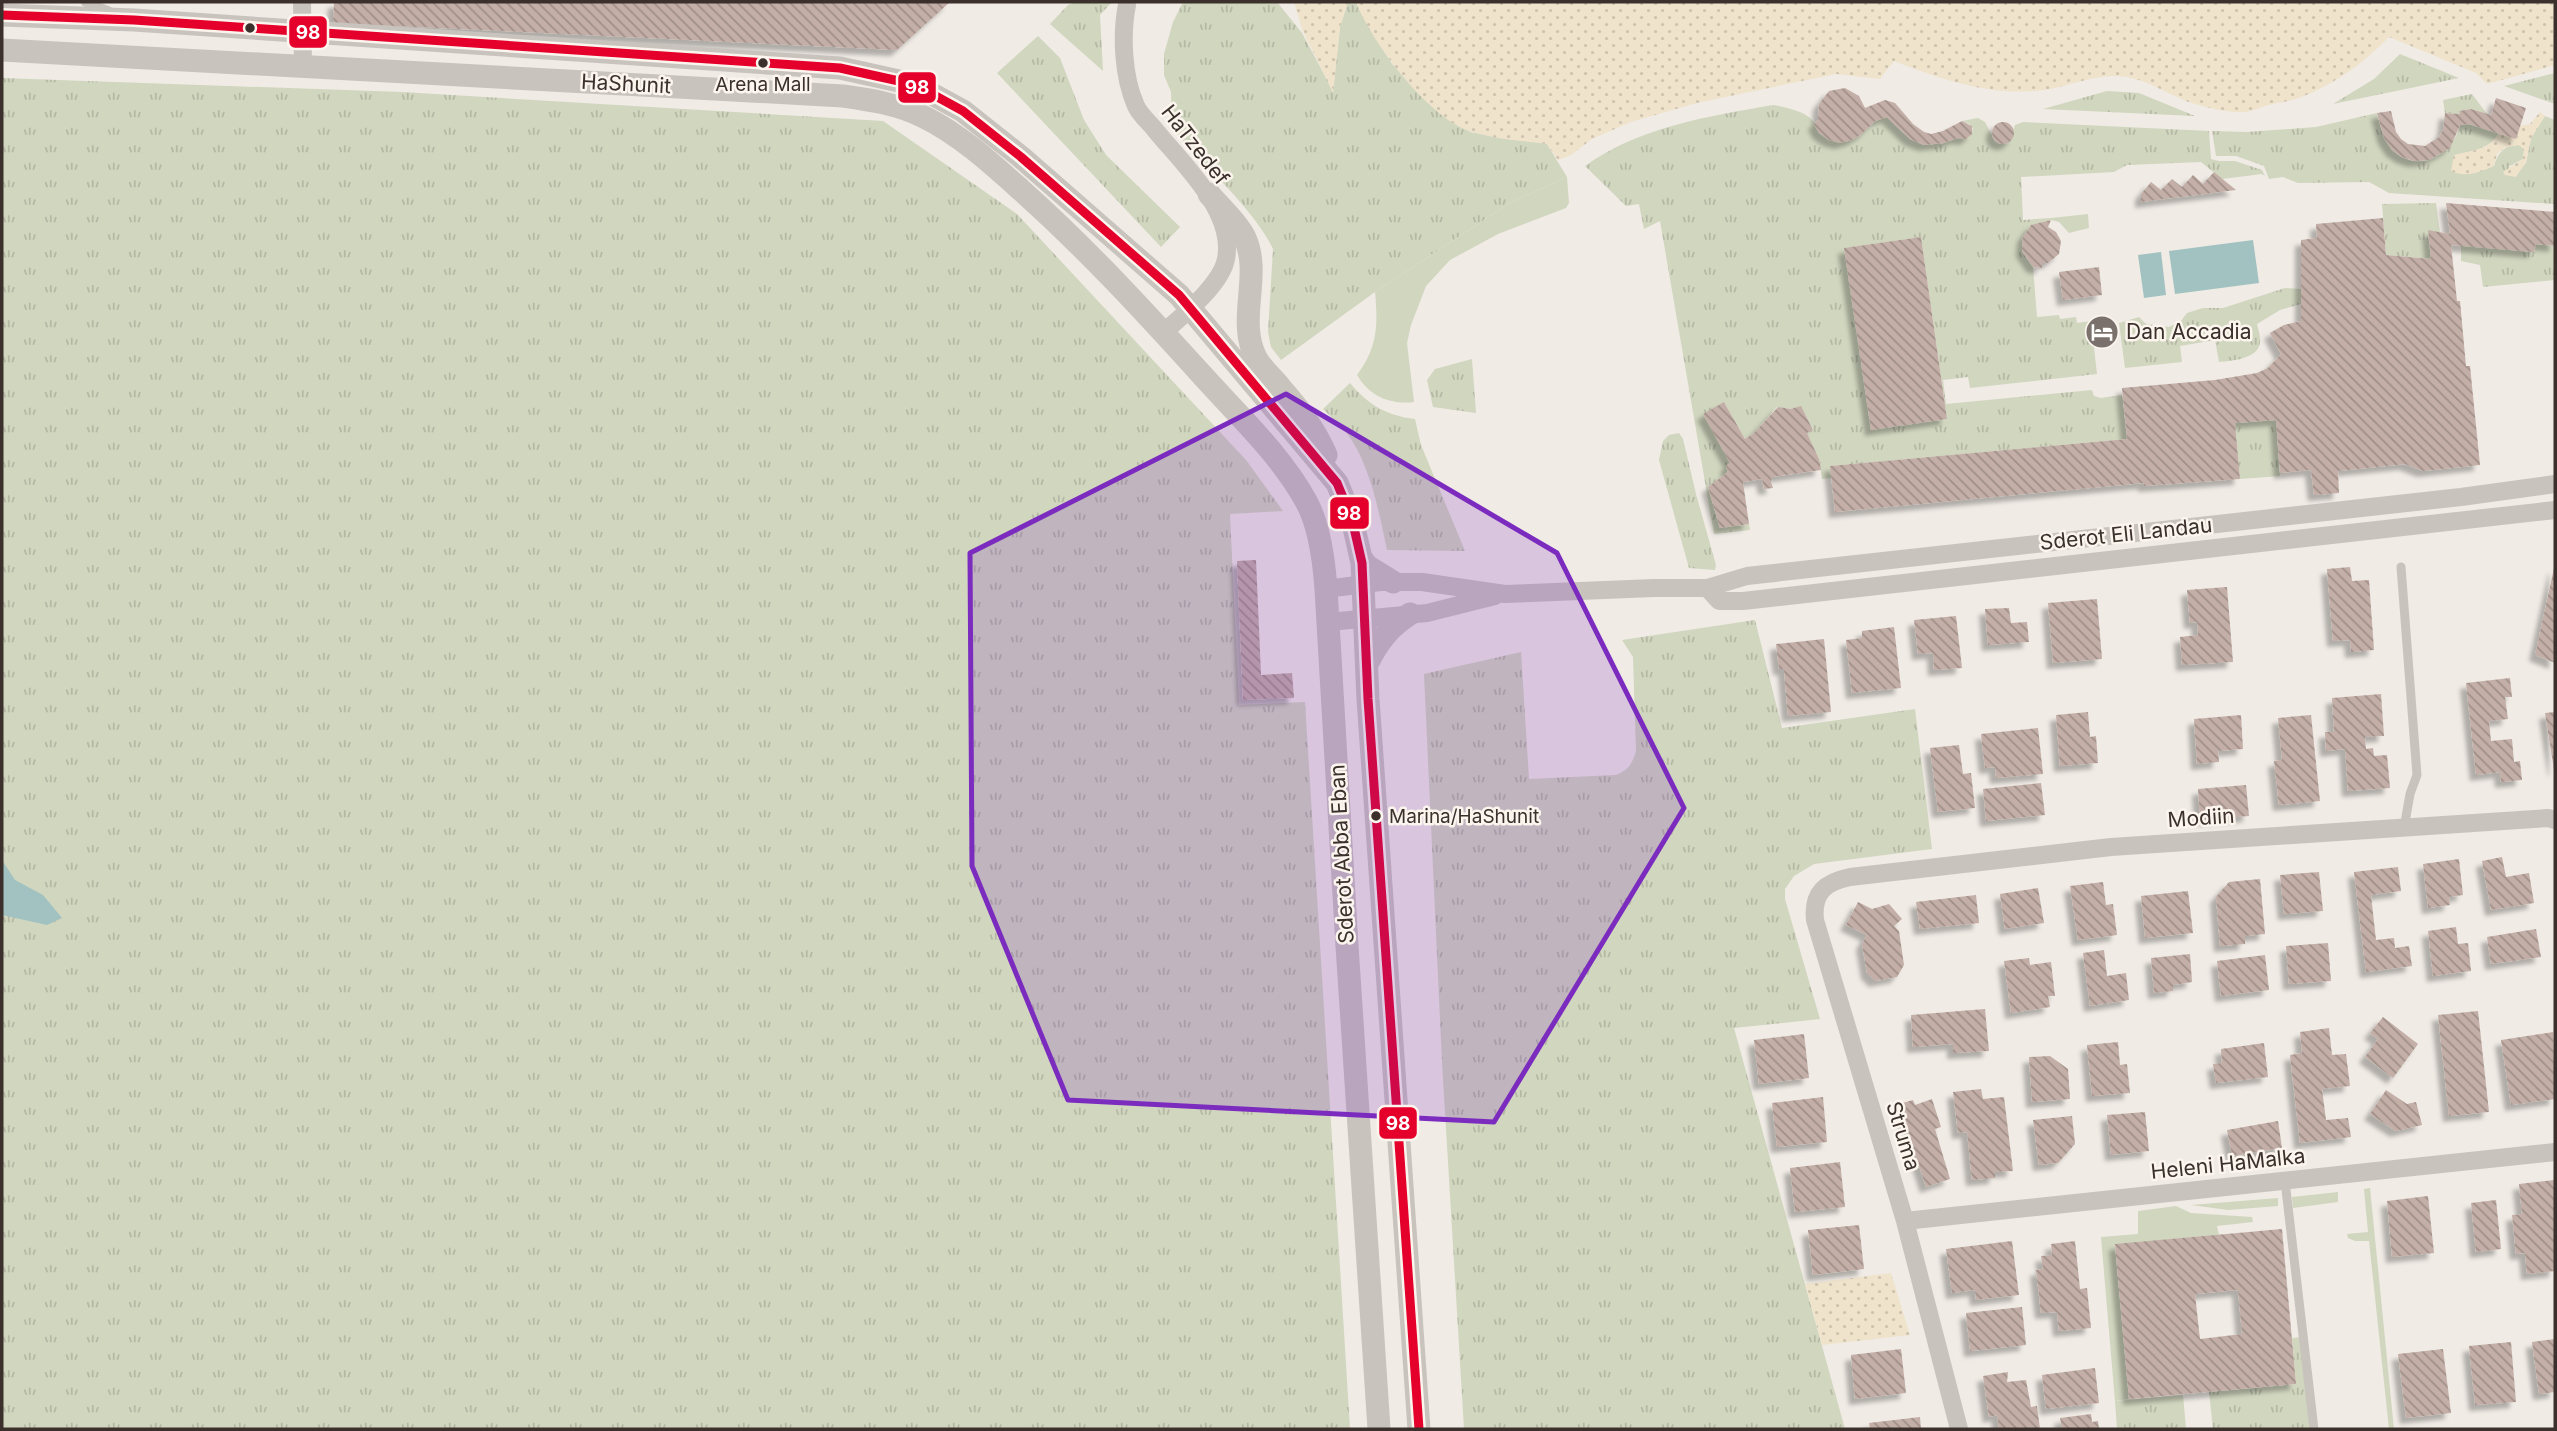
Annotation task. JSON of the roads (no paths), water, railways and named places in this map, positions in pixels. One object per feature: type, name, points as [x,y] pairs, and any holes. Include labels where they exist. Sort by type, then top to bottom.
[{"type":"street","points":[[302,2],[303,65]]},
{"type":"street","name":"HaTzedef","points":[[1127,5],[1124,19],[1125,62],[1136,107],[1209,194],[1222,226],[1226,258],[1222,271],[1189,309],[1164,332]]},
{"type":"street","name":"HaShunit","points":[[2,15],[134,20],[840,68],[908,83],[962,111],[1021,157],[1179,295],[1189,309]]},
{"type":"street","name":"HaShunit","points":[[2,50],[843,96],[891,104],[926,117],[1001,172],[1062,226],[1164,332]]},
{"type":"street","points":[[1209,194],[1243,233],[1249,249],[1251,269],[1247,301],[1248,323],[1251,345],[1257,360],[1304,415],[1317,436],[1337,484]]},
{"type":"street","name":"Sderot Abba Eban","points":[[1189,309],[1337,484],[1352,519],[1361,558],[1419,1429]]},
{"type":"street","name":"Sderot Abba Eban","points":[[1164,332],[1289,475],[1307,504],[1319,538],[1326,589],[1379,1429]]},
{"type":"street","name":"Sderot Eli Landau","points":[[1326,589],[1393,582],[1422,582],[1505,594],[1707,588],[1747,576],[2461,497],[2555,484]]},
{"type":"street","name":"Sderot Eli Landau","points":[[1707,588],[1719,601],[1743,601],[2555,510]]},
{"type":"street","points":[[1361,558],[1367,566],[1393,582]]},
{"type":"street","name":"Sderot Eli Landau","points":[[1328,622],[1427,613],[1505,594]]},
{"type":"street","points":[[1367,664],[1380,639],[1397,622],[1410,614]]},
{"type":"street","name":"Modiin","points":[[1850,877],[2111,847],[2549,818],[2555,820]]},
{"type":"street","name":"Struma","points":[[1850,877],[1831,881],[1822,888],[1814,912],[1815,920],[1905,1221],[1959,1429]]},
{"type":"street","name":"Heleni HaMalka","points":[[1905,1221],[2555,1152]]},
{"type":"lane","points":[[85,2],[134,20]]},
{"type":"lane","points":[[2401,566],[2417,775],[2410,794],[2404,828]]},
{"type":"lane","points":[[2285,1181],[2314,1429]]},
{"type":"water","points":[[2253,240],[2259,283],[2175,294],[2169,251]]},
{"type":"water","points":[[2161,252],[2166,295],[2144,298],[2138,255]]},
{"type":"water","points":[[2,860],[15,880],[43,895],[62,918],[47,925],[2,915]]},
{"type":"place","name":"Arena Mall","points":[[763,63]]},
{"type":"place","name":"Dan Accadia","points":[[2102,332]]},
{"type":"place","name":"Marina/HaShunit","points":[[1376,816]]}]
